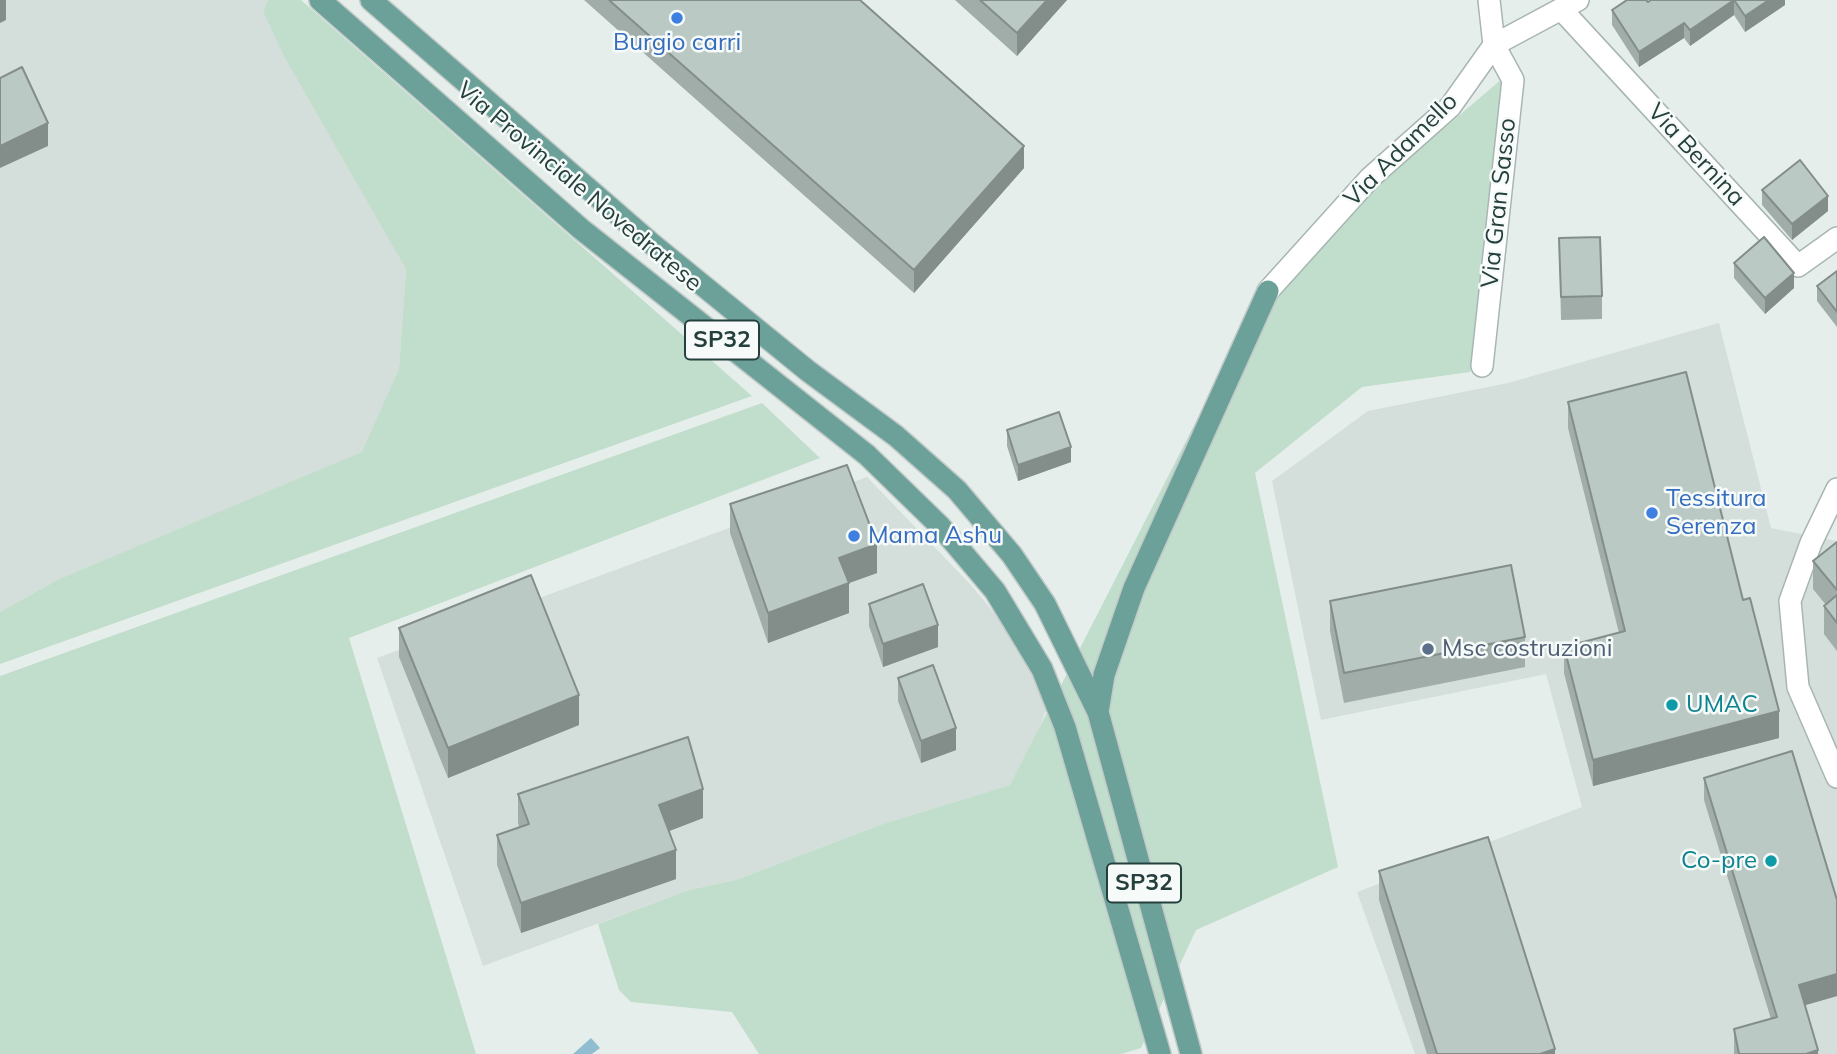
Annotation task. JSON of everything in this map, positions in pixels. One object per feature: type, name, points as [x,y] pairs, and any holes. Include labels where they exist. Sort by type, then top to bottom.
[{"type":"main road","name":"Via Provinciale Novedratese","points":[[320,0],[581,229],[867,454],[940,526],[995,591],[1042,669],[1065,727],[1160,1054]]},
{"type":"main road","name":"Via Provinciale Novedratese","points":[[371,0],[652,244],[808,371],[896,436],[957,490],[1012,555],[1045,604],[1098,712],[1191,1054]]},
{"type":"main road","points":[[1098,712],[1104,675],[1134,588],[1268,291]]},
{"type":"street","points":[[1489,0],[1494,45]]},
{"type":"street","name":"Via Adamello","points":[[1268,291],[1370,178],[1450,107],[1494,45],[1569,5]]},
{"type":"street","name":"Via Bernina","points":[[1569,5],[1798,266],[1837,237]]},
{"type":"street","name":"Via Gran Sasso","points":[[1482,366],[1513,80],[1494,45]]},
{"type":"street","points":[[1835,765],[1798,687],[1790,601],[1811,543],[1837,489]]},
{"type":"shaded area","points":[[0,0],[268,0],[263,11],[406,269],[399,369],[363,452],[59,579],[0,612]]},
{"type":"shaded area","points":[[1719,323],[1771,528],[1837,541],[1837,1054],[1415,1054],[1357,892],[1582,807],[1546,674],[1321,720],[1272,481],[1368,411],[1508,383]]},
{"type":"shaded area","points":[[867,477],[971,585],[1013,636],[1047,708],[1034,742],[1010,785],[883,824],[736,880],[689,890],[483,966],[377,658]]},
{"type":"green space","points":[[268,0],[301,0],[752,396],[0,664],[0,612],[59,579],[362,452],[399,369],[406,269],[284,56],[263,11]]},
{"type":"green space","points":[[1503,78],[1470,372],[1362,387],[1255,473],[1338,867],[1196,930],[1141,1048],[1121,1054],[759,1054],[732,1012],[631,1002],[619,990],[598,924],[689,890],[736,880],[883,824],[1010,785],[1270,277]]},
{"type":"green space","points":[[762,403],[820,458],[349,638],[476,1054],[0,1054],[0,676]]},
{"type":"water","points":[[591,1038],[600,1048],[592,1054],[573,1054]]},
{"type":"building","points":[[609,0],[860,0],[1024,146],[914,270]]},
{"type":"building","points":[[980,0],[1047,0],[1017,33]]},
{"type":"building","points":[[1627,0],[1734,0],[1690,30],[1684,23],[1639,52],[1612,10]]},
{"type":"building","points":[[1734,0],[1769,0],[1745,16]]},
{"type":"building","points":[[22,67],[48,123],[0,146],[0,78]]},
{"type":"building","points":[[1800,160],[1828,196],[1792,224],[1762,190]]},
{"type":"building","points":[[1600,237],[1602,296],[1561,297],[1559,238]]},
{"type":"building","points":[[1764,237],[1794,273],[1765,298],[1734,263]]},
{"type":"building","points":[[1837,271],[1837,312],[1817,286]]},
{"type":"building","points":[[1686,372],[1743,600],[1750,598],[1779,711],[1593,760],[1564,647],[1625,631],[1568,402]]},
{"type":"building","points":[[1059,412],[1071,447],[1018,465],[1007,430]]},
{"type":"building","points":[[847,465],[877,544],[839,558],[849,583],[768,613],[730,504]]},
{"type":"building","points":[[1837,542],[1837,590],[1813,561]]},
{"type":"building","points":[[1511,565],[1525,637],[1344,673],[1330,601]]},
{"type":"building","points":[[531,575],[579,695],[448,748],[399,628]]},
{"type":"building","points":[[923,584],[938,625],[883,644],[869,604]]},
{"type":"building","points":[[1837,595],[1837,623],[1824,606]]},
{"type":"building","points":[[933,665],[956,728],[921,741],[898,678]]},
{"type":"building","points":[[688,737],[703,789],[659,805],[676,850],[521,903],[497,835],[529,824],[518,794]]},
{"type":"building","name":"Co-pre","points":[[1792,751],[1837,900],[1837,974],[1799,985],[1818,1050],[1806,1054],[1739,1054],[1734,1029],[1777,1017],[1704,778]]},
{"type":"building","points":[[1488,837],[1555,1049],[1540,1054],[1437,1054],[1379,871]]},
{"type":"place","name":"Burgio carri","points":[[677,18]]},
{"type":"place","name":"Tessitura Serenza","points":[[1652,513]]},
{"type":"place","name":"Mama Ashu","points":[[854,536]]},
{"type":"place","name":"Msc costruzioni","points":[[1428,649]]},
{"type":"place","name":"UMAC","points":[[1672,705]]},
{"type":"place","name":"Co-pre","points":[[1771,861]]}]
